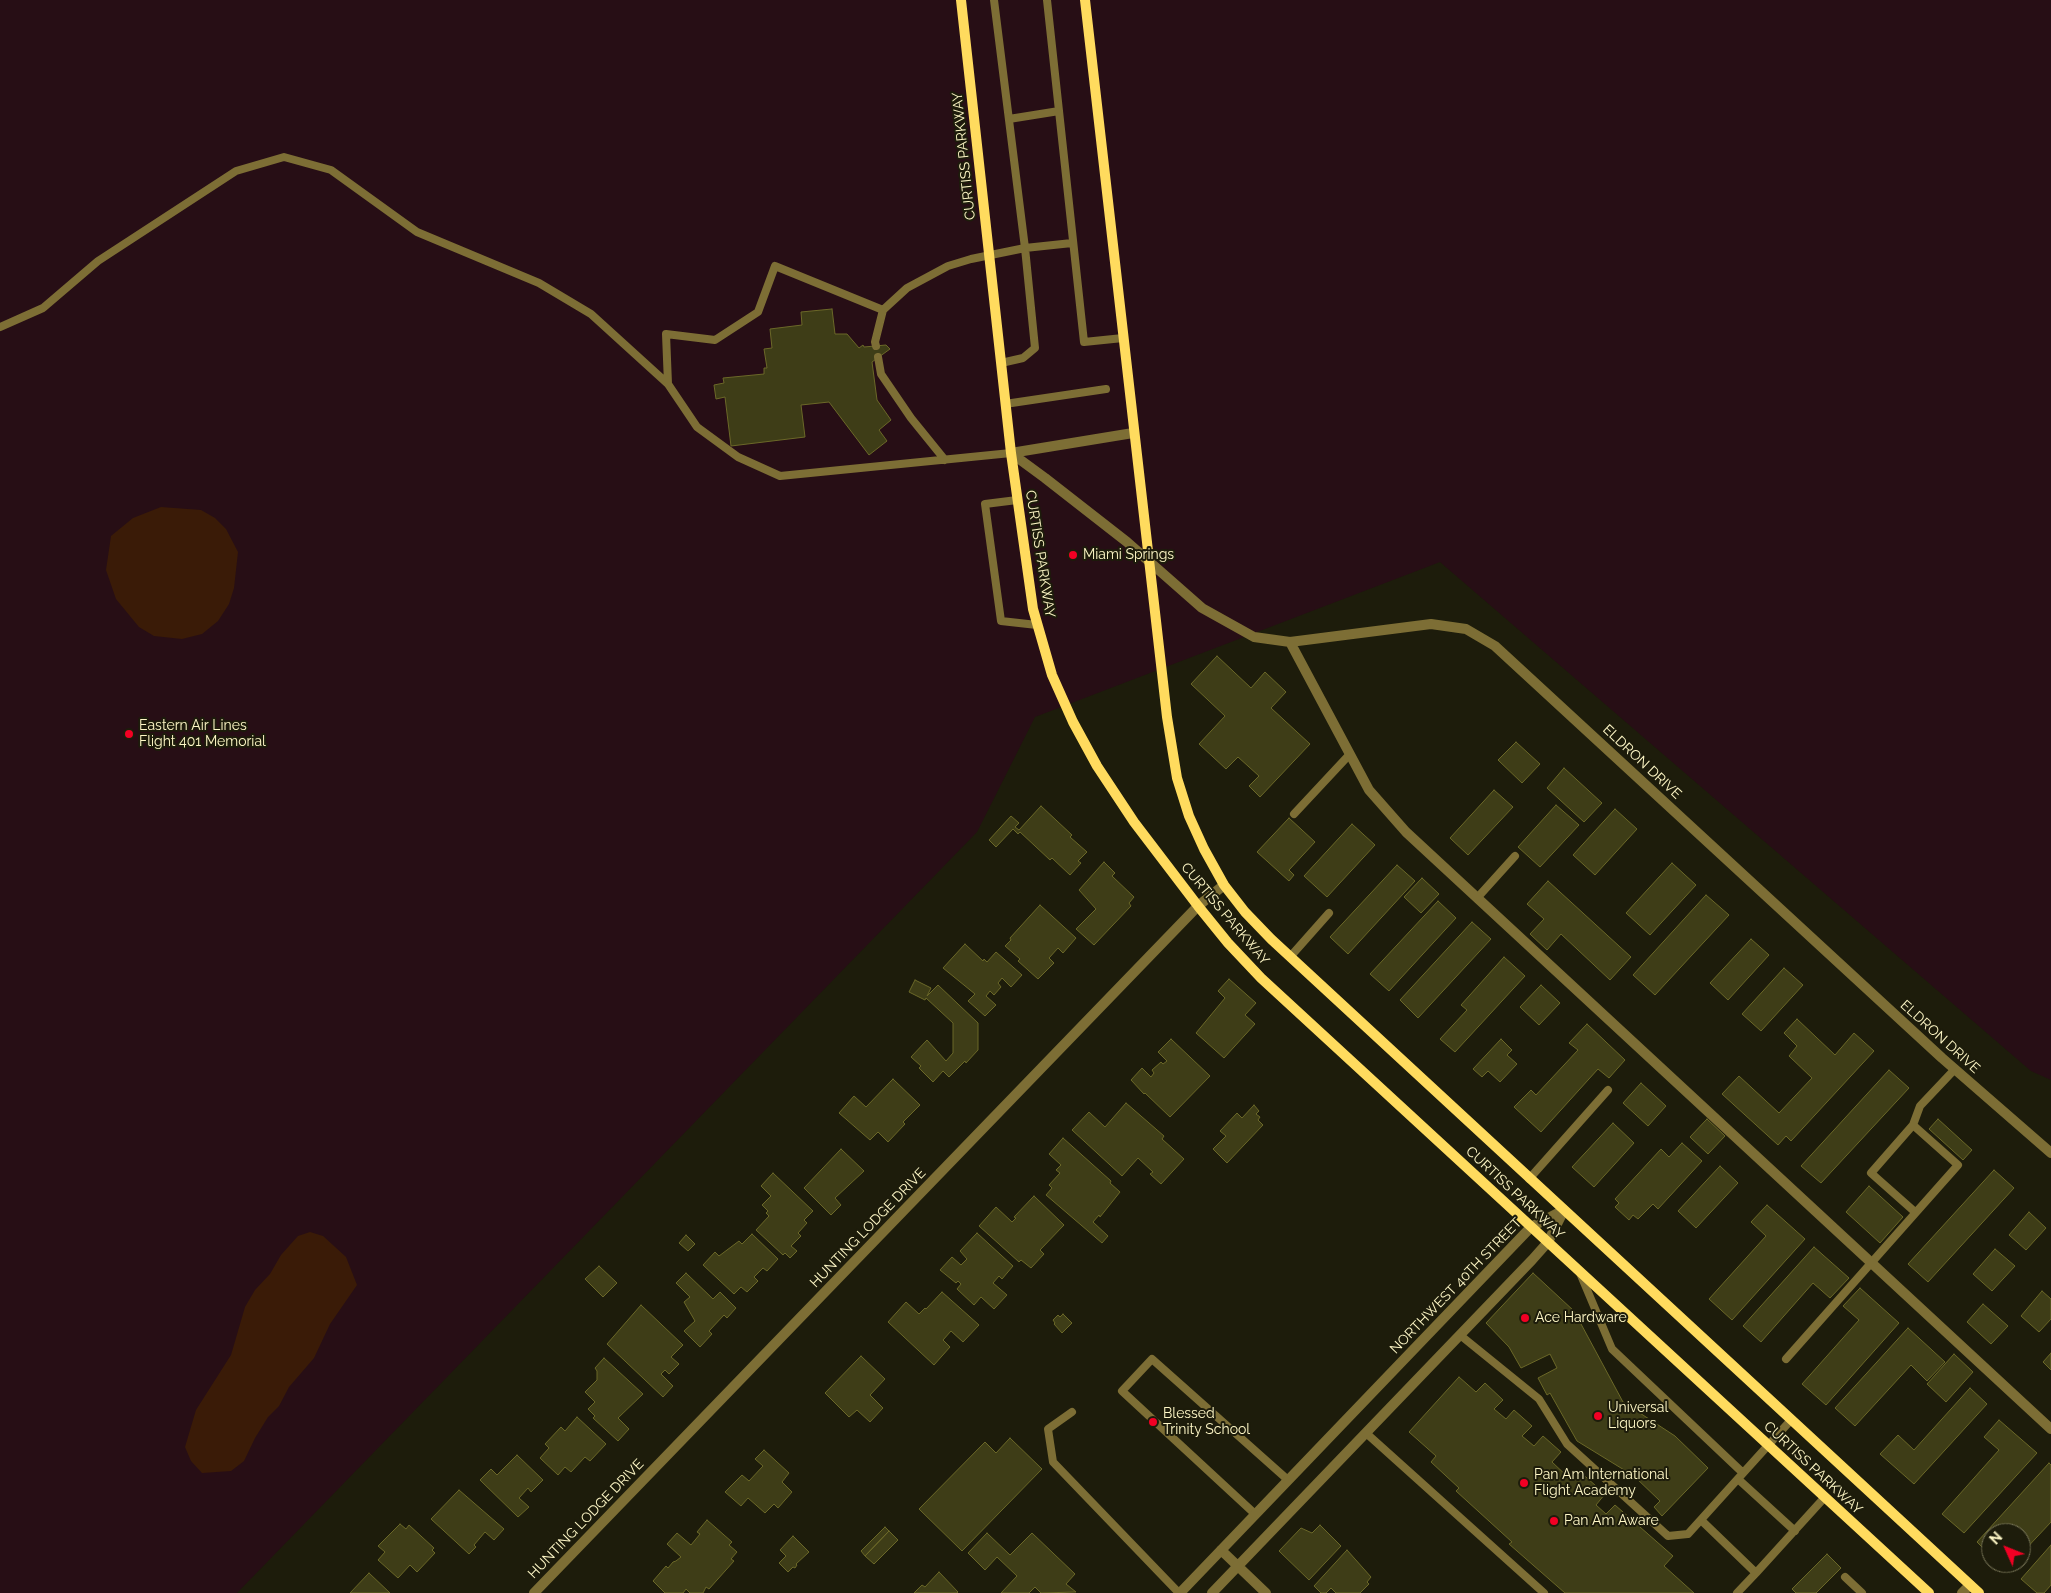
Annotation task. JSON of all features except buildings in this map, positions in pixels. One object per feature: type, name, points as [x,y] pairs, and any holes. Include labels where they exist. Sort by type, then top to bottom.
[{"type":"main road","name":"CURTISS PARKWAY","points":[[961,0],[988,256],[1026,568],[1037,625],[1052,676],[1073,722],[1097,766],[1134,822],[1198,906],[1261,978],[1929,1593]]},
{"type":"main road","name":"CURTISS PARKWAY","points":[[1085,0],[1167,717],[1177,778],[1189,816],[1204,849],[1224,885],[1245,912],[1290,957],[1979,1593]]},
{"type":"street","points":[[1011,454],[1134,433]]},
{"type":"street","name":"ELDRON DRIVE","points":[[1011,454],[1045,478],[1148,561],[1202,608],[1254,637],[1290,642],[1431,624],[1466,629],[1495,646],[1955,1069],[2051,1153]]},
{"type":"street","points":[[1290,642],[1369,790],[1406,832],[2051,1429]]},
{"type":"street","name":"HUNTING LODGE DRIVE","points":[[534,1593],[1198,906],[1224,885]]},
{"type":"street","points":[[1212,1593],[1548,1242],[1564,1210]]},
{"type":"street","name":"NORTHWEST 40TH STREET","points":[[1179,1593],[1531,1227],[1564,1210]]},
{"type":"street","points":[[1221,1550],[1266,1593]]},
{"type":"street","points":[[1962,1593],[1970,1585]]},
{"type":"lane","points":[[994,0],[1025,248],[1035,348],[1023,358],[1001,363]]},
{"type":"lane","points":[[1047,0],[1084,342],[1123,338]]},
{"type":"lane","points":[[1009,119],[1059,111]]},
{"type":"lane","points":[[0,327],[42,308],[98,261],[236,170],[284,157],[331,170],[417,232],[539,282],[591,314],[668,384],[697,427],[738,457],[780,476],[1011,454]]},
{"type":"lane","points":[[876,346],[875,342],[883,310],[907,288],[948,266],[1025,248],[1072,243]]},
{"type":"lane","points":[[668,384],[666,334],[715,340],[758,312],[775,266],[883,310]]},
{"type":"lane","points":[[878,357],[881,374],[911,418],[945,460]]},
{"type":"lane","points":[[1005,404],[1106,389]]},
{"type":"lane","points":[[1017,500],[985,504],[1001,621],[1037,625]]},
{"type":"lane","points":[[1294,814],[1350,754]]},
{"type":"lane","points":[[1478,897],[1515,856]]},
{"type":"lane","points":[[1290,957],[1329,913]]},
{"type":"lane","points":[[1915,1212],[1870,1173],[1913,1125],[1920,1106],[1955,1069]]},
{"type":"lane","points":[[1530,1178],[1608,1090]]},
{"type":"lane","points":[[1786,1359],[1958,1164],[1913,1125]]},
{"type":"lane","points":[[1579,1270],[1612,1349],[1795,1531]]},
{"type":"lane","points":[[1460,1335],[1539,1399],[1567,1444],[1668,1536],[1688,1534],[1791,1420]]},
{"type":"lane","points":[[1255,1514],[1122,1390],[1152,1359],[1288,1480]]},
{"type":"lane","points":[[1072,1412],[1048,1429],[1054,1462],[1179,1593]]},
{"type":"lane","points":[[1366,1433],[1544,1593]]},
{"type":"lane","points":[[1736,1593],[1825,1497]]},
{"type":"lane","points":[[1701,1520],[1756,1573]]},
{"type":"lane","points":[[1845,1577],[1862,1593]]},
{"type":"shaded area","points":[[0,0],[2051,0],[2051,1080],[2031,1071],[1440,562],[1035,717],[977,832],[237,1593],[0,1593]]},
{"type":"shaded area","points":[[161,507],[201,510],[215,518],[226,529],[238,552],[234,588],[229,604],[218,621],[202,634],[182,639],[154,636],[139,627],[116,599],[106,570],[111,536],[133,518]]},
{"type":"shaded area","points":[[310,1232],[323,1236],[346,1257],[357,1285],[330,1324],[314,1358],[289,1387],[279,1406],[268,1417],[244,1461],[231,1471],[202,1473],[191,1461],[185,1447],[196,1410],[231,1355],[245,1307],[255,1290],[270,1274],[281,1255],[298,1236]]},
{"type":"place","name":"Miami Springs","points":[[1073,555]]},
{"type":"place","name":"Eastern Air Lines Flight 401 Memorial","points":[[129,734]]},
{"type":"place","name":"Ace Hardware","points":[[1525,1318]]},
{"type":"place","name":"Universal Liquors","points":[[1598,1416]]},
{"type":"place","name":"Blessed Trinity School","points":[[1153,1422]]},
{"type":"place","name":"Pan Am International Flight Academy","points":[[1524,1483]]},
{"type":"place","name":"Pan Am Aware","points":[[1554,1521]]}]
